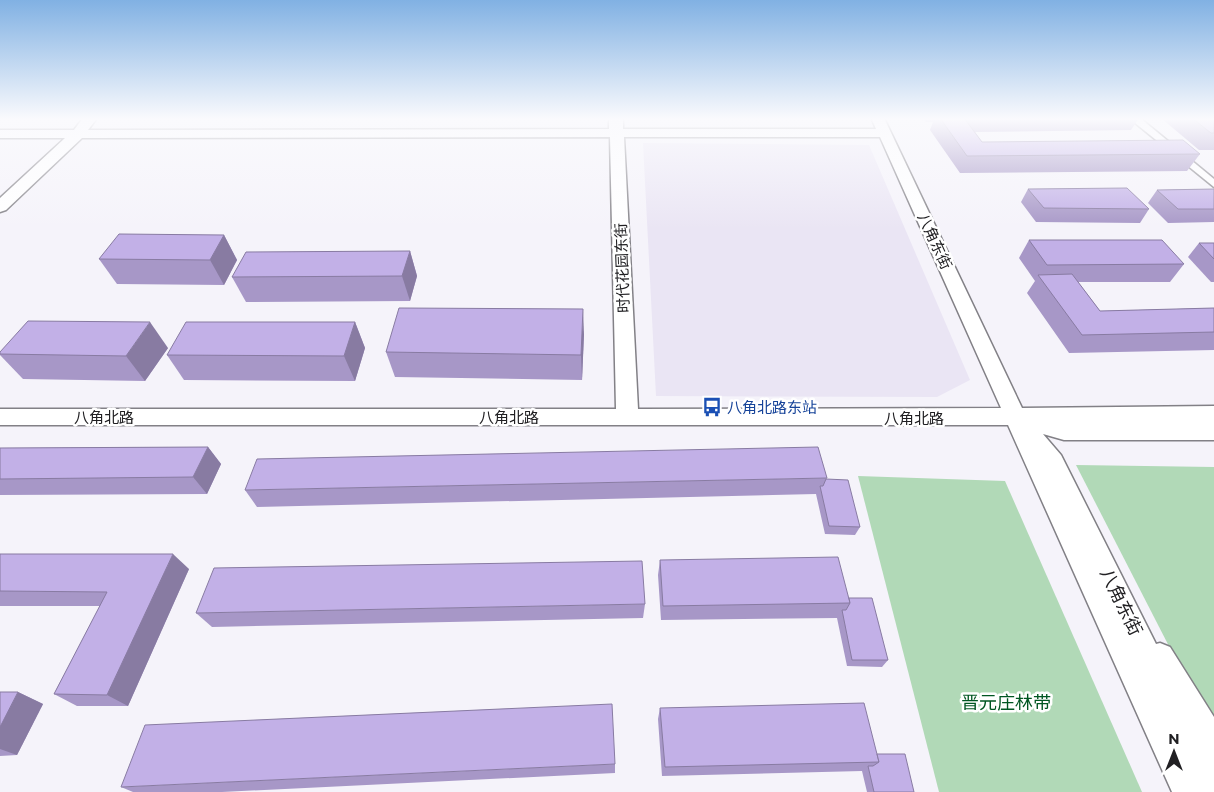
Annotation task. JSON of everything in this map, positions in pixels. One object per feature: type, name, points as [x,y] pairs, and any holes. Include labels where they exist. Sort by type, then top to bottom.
[{"type":"street","points":[[0,194],[44,155]]},
{"type":"street","points":[[0,207],[49,155]]},
{"type":"street","name":"时代花园东街","points":[[617,155],[627,417]]},
{"type":"street","name":"八角东街","points":[[895,155],[1018,418],[1034,459],[1188,792]]},
{"type":"street","points":[[1179,155],[1214,184]]},
{"type":"street","name":"八角北路","points":[[0,417],[1018,418],[1069,415],[1214,414]]},
{"type":"street","name":"八角东街","points":[[1018,418],[1053,462],[1213,792]]},
{"type":"street","name":"八角北路","points":[[1018,418],[1064,431],[1214,431]]},
{"type":"street","points":[[1107,574],[1190,704],[1214,746]]},
{"type":"shaded area","points":[[644,155],[873,155],[970,380],[937,397],[656,396]]},
{"type":"green space","points":[[1076,465],[1214,467],[1214,734]]},
{"type":"green space","name":"晋元庄林带","points":[[858,476],[1005,481],[1142,792],[939,792]]},
{"type":"building","points":[[966,155],[1088,155],[967,156]]},
{"type":"building","points":[[1127,188],[1149,209],[1044,208],[1028,189]]},
{"type":"building","points":[[1214,189],[1214,209],[1178,209],[1157,190]]},
{"type":"building","points":[[119,234],[224,235],[210,260],[99,259]]},
{"type":"building","points":[[1029,240],[1162,240],[1184,264],[1047,265]]},
{"type":"building","points":[[1199,243],[1214,243],[1214,259]]},
{"type":"building","points":[[410,251],[402,276],[232,277],[246,252]]},
{"type":"building","points":[[1072,274],[1100,311],[1214,308],[1214,332],[1082,335],[1038,275]]},
{"type":"building","points":[[399,308],[583,309],[581,355],[386,352]]},
{"type":"building","points":[[28,321],[150,322],[126,356],[0,354]]},
{"type":"building","points":[[186,322],[355,322],[344,356],[167,355]]},
{"type":"building","points":[[208,447],[193,477],[0,479],[0,448]]},
{"type":"building","points":[[818,447],[827,478],[245,490],[257,459]]},
{"type":"building","points":[[826,479],[848,480],[860,527],[829,526],[820,486],[823,486]]},
{"type":"building","points":[[0,554],[173,554],[107,695],[54,694],[107,592],[0,591]]},
{"type":"building","points":[[838,557],[850,603],[663,606],[660,560]]},
{"type":"building","points":[[642,561],[645,604],[196,613],[214,568]]},
{"type":"building","points":[[849,598],[872,598],[888,660],[852,660],[842,610],[846,610],[850,603]]},
{"type":"building","points":[[0,692],[18,692],[0,727]]},
{"type":"building","points":[[864,703],[879,762],[665,767],[660,708]]},
{"type":"building","points":[[612,704],[615,764],[121,787],[145,725]]},
{"type":"building","points":[[877,754],[905,754],[914,792],[874,792],[868,766],[873,766],[879,762]]},
{"type":"place","name":"八角北路东站","points":[[712,407]]}]
